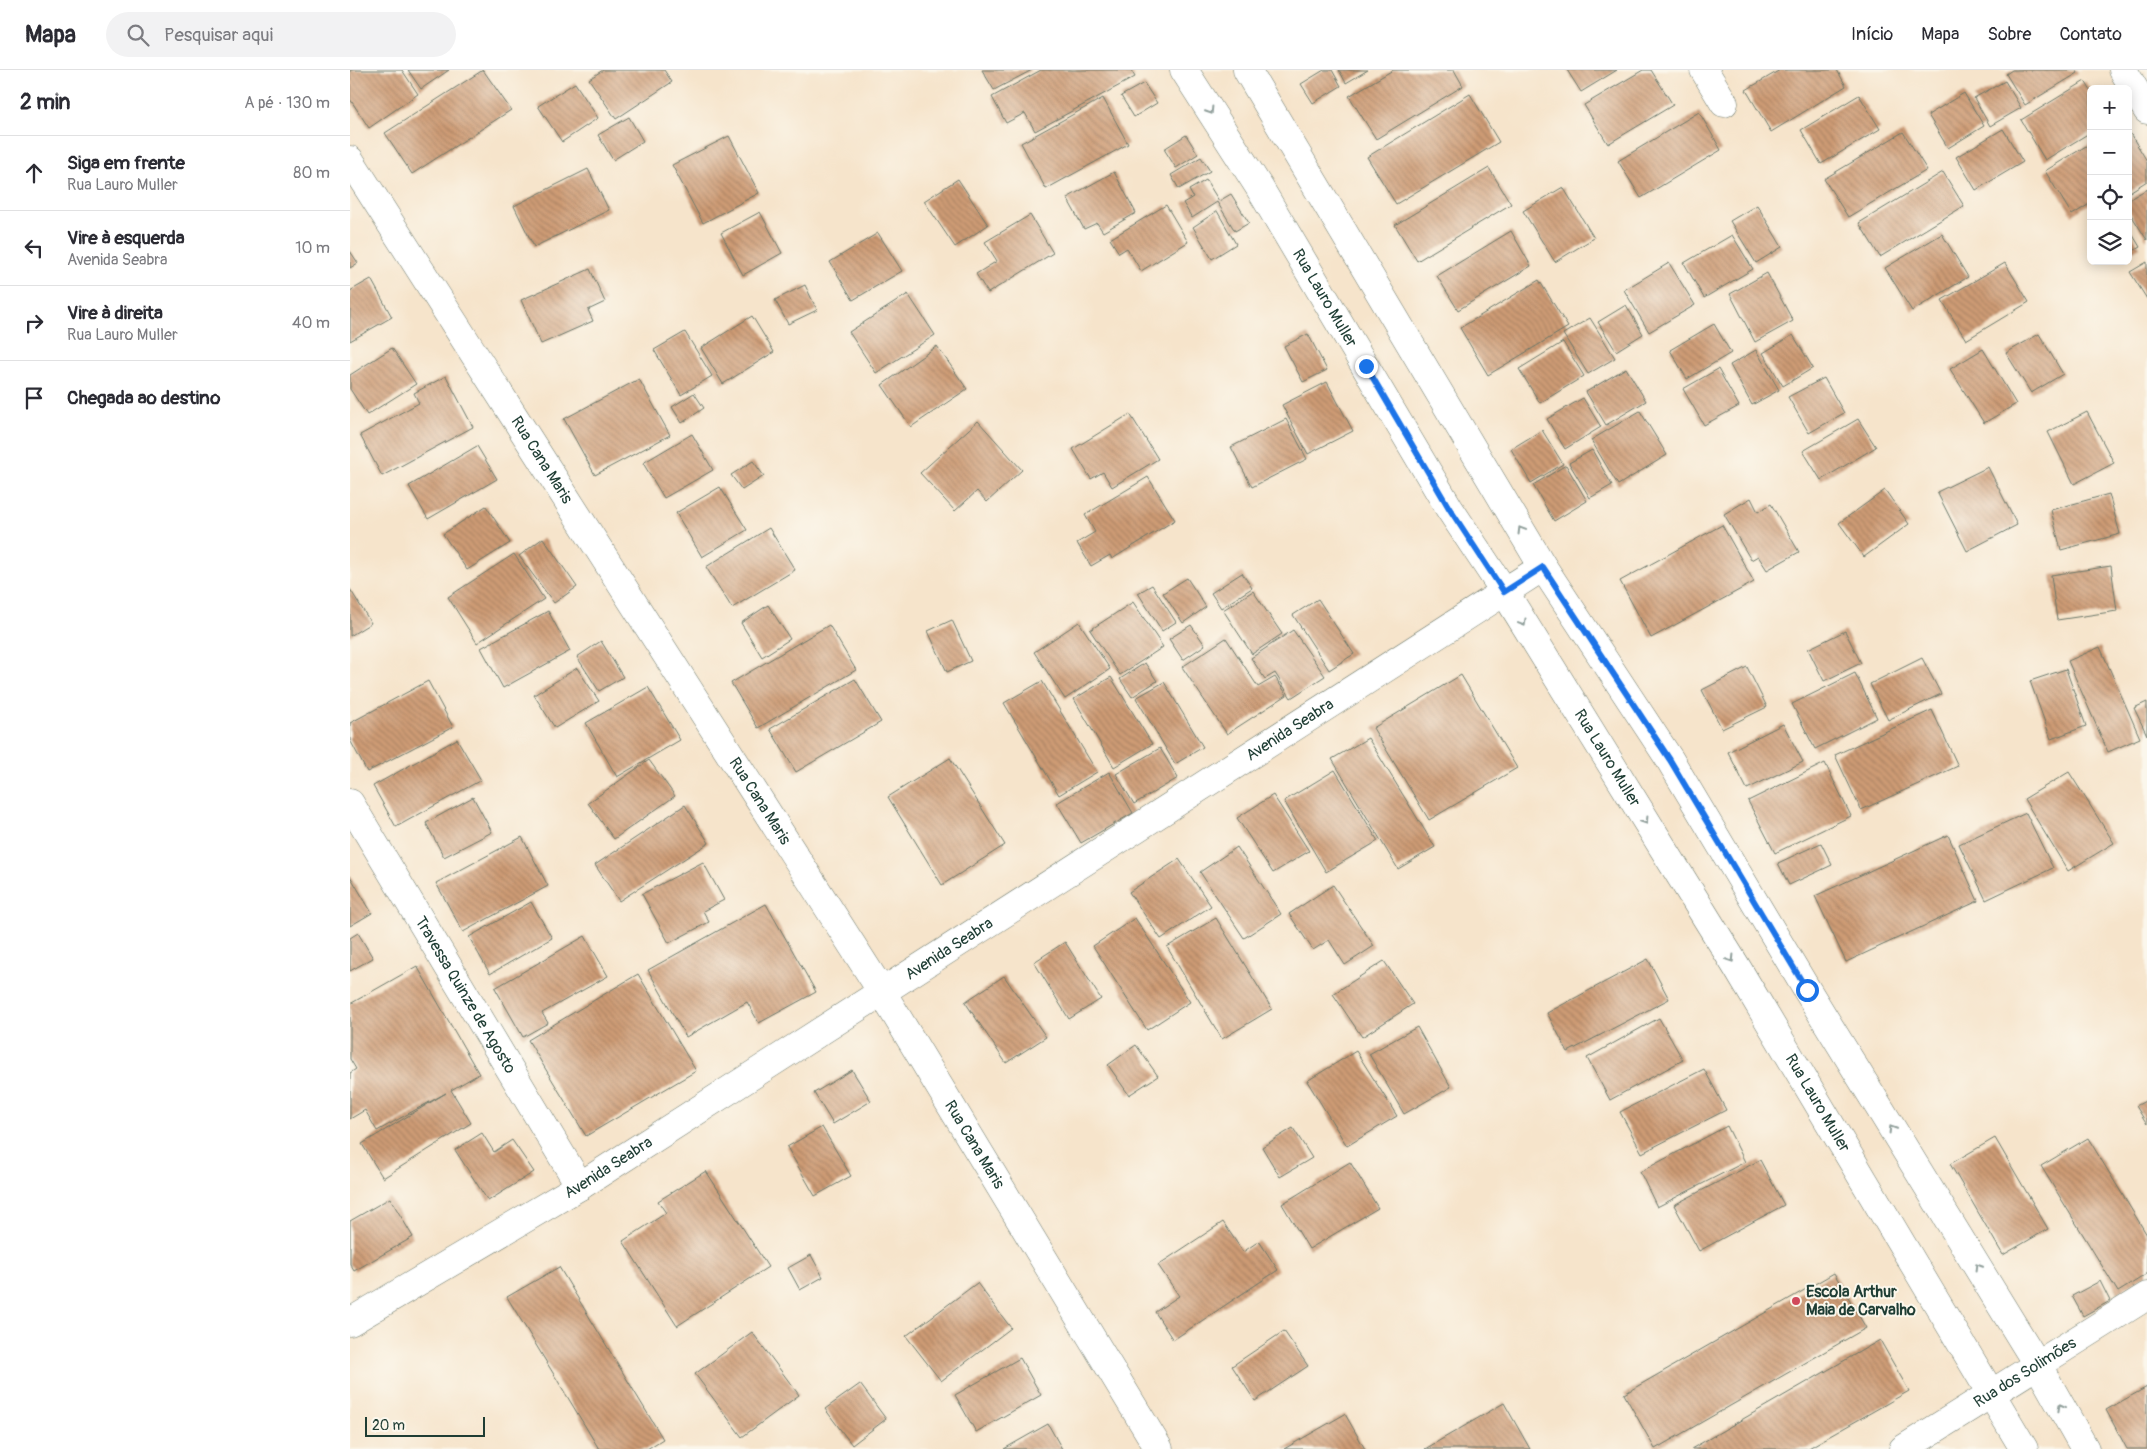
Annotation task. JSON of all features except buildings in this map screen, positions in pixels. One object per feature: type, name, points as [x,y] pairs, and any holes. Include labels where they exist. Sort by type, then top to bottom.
[{"type":"street","name":"Rua Lauro Muller","points":[[1184,70],[1259,188],[1449,508],[1504,592],[1736,966],[2024,1449]]},
{"type":"street","points":[[1247,70],[1543,567],[1670,760],[1812,998],[2037,1364],[2085,1449]]},
{"type":"street","points":[[1704,70],[1724,103]]},
{"type":"street","points":[[2123,70],[2147,110]]},
{"type":"street","name":"Rua Cana Maris","points":[[350,160],[882,992],[1159,1449]]},
{"type":"street","name":"Avenida Seabra","points":[[350,1322],[580,1186],[1543,567]]},
{"type":"street","name":"Travessa Quinze de Agosto","points":[[350,802],[580,1186]]},
{"type":"street","name":"Rua dos Solimões","points":[[1904,1449],[2147,1296]]},
{"type":"place","name":"Escola Arthur Maia de Carvalho","points":[[1796,1301]]},
{"type":"route","points":[[1366,366],[1449,508],[1504,592],[1543,567],[1670,760],[1807,990]]}]
